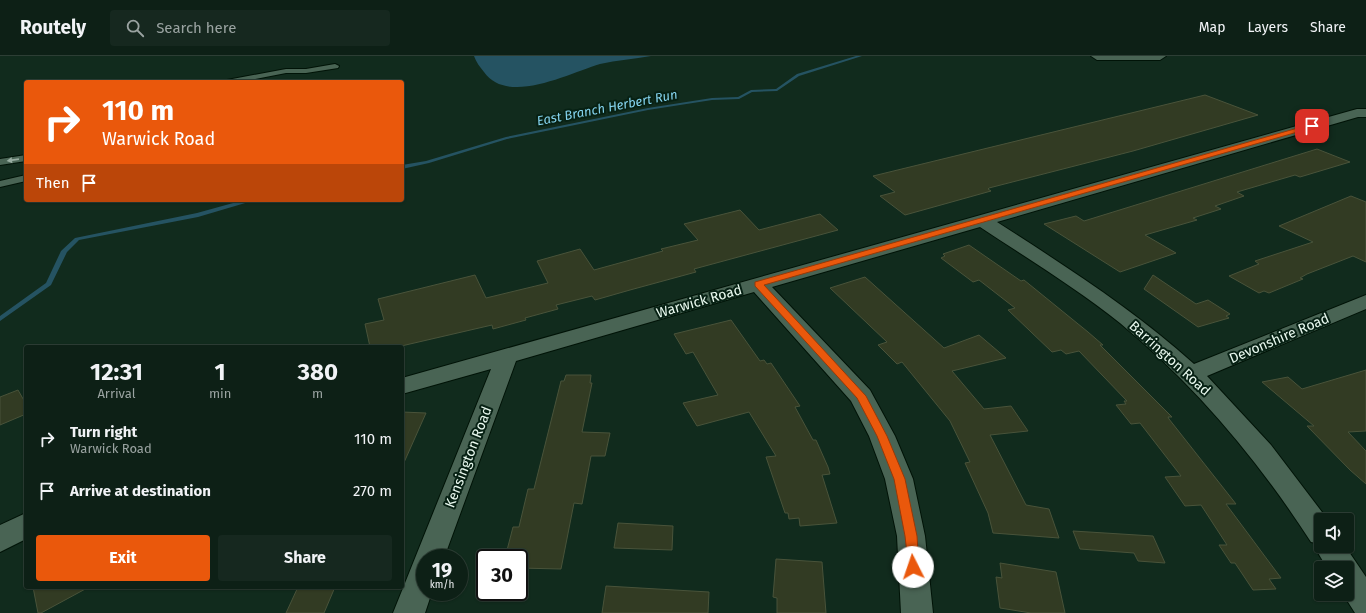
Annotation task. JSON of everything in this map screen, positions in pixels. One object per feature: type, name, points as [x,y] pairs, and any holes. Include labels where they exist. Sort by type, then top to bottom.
[{"type":"street","points":[[1096,56],[1160,56]]},
{"type":"street","name":"Warwick Road","points":[[404,385],[1357,113],[1366,112]]},
{"type":"street","name":"Barrington Road","points":[[983,221],[1081,286],[1144,332],[1191,374],[1234,418],[1268,459],[1304,506],[1314,522]]},
{"type":"street","points":[[758,284],[861,396],[882,436],[900,479],[911,536],[917,613]]},
{"type":"street","name":"Devonshire Road","points":[[1191,374],[1366,301]]},
{"type":"street","name":"Kensington Road","points":[[432,549],[507,356]]},
{"type":"street","points":[[0,540],[24,526]]},
{"type":"street","points":[[1354,585],[1366,603]]},
{"type":"street","points":[[409,613],[416,594]]},
{"type":"lane","points":[[238,80],[286,71],[306,71],[335,66]]},
{"type":"lane","points":[[0,162],[24,158]]},
{"type":"lane","points":[[0,184],[24,178]]},
{"type":"water","points":[[474,56],[651,56],[600,64],[556,79],[523,87],[508,86],[495,82],[484,72]]},
{"type":"building","points":[[1205,95],[1258,115],[1133,151],[989,188],[988,189],[991,191],[905,215],[880,196],[895,192],[873,176]]},
{"type":"building","points":[[1317,149],[1350,162],[1300,177],[1295,175],[1237,192],[1244,196],[1215,206],[1221,209],[1193,218],[1197,220],[1145,235],[1176,253],[1120,272],[1044,224],[1076,216],[1084,221]]},
{"type":"building","points":[[1351,196],[1366,202],[1366,262],[1353,256],[1307,274],[1300,278],[1303,279],[1269,293],[1264,291],[1259,293],[1229,276],[1259,264],[1255,261],[1313,242],[1279,226]]},
{"type":"building","points":[[740,210],[759,230],[820,214],[838,230],[694,269],[696,272],[595,300],[592,296],[556,305],[558,309],[493,329],[492,325],[404,345],[370,345],[365,324],[384,320],[378,299],[475,275],[486,298],[548,283],[537,261],[580,249],[594,270],[663,251],[661,249],[698,240],[684,224]]},
{"type":"building","points":[[969,245],[1021,281],[1024,280],[1088,332],[1103,345],[1100,345],[1172,417],[1168,417],[1236,504],[1226,504],[1281,578],[1269,579],[1276,589],[1253,590],[1235,563],[1231,563],[1219,545],[1227,545],[1201,505],[1185,506],[1165,477],[1181,476],[1140,423],[1131,424],[1116,405],[1126,404],[1124,401],[1127,401],[1079,351],[1066,354],[1061,350],[1052,352],[1008,310],[1015,308],[979,280],[973,282],[941,258],[945,256],[943,254]]},
{"type":"building","points":[[1153,275],[1196,304],[1208,300],[1230,314],[1226,316],[1229,318],[1198,327],[1144,289]]},
{"type":"building","points":[[865,277],[944,348],[979,335],[1006,358],[952,371],[984,409],[1011,406],[1028,431],[990,435],[1026,505],[1049,509],[1059,538],[993,533],[988,513],[965,463],[970,462],[950,421],[902,362],[897,364],[878,345],[887,342],[830,288]]},
{"type":"building","points":[[731,320],[760,361],[764,360],[767,364],[771,363],[800,406],[795,407],[813,440],[816,440],[828,467],[830,474],[822,475],[837,523],[800,526],[799,518],[789,519],[788,513],[785,513],[766,457],[776,456],[749,412],[697,426],[683,403],[718,395],[693,352],[686,354],[674,334]]},
{"type":"building","points":[[1366,370],[1366,431],[1348,432],[1366,451],[1366,484],[1350,470],[1307,426],[1314,426],[1262,382],[1288,377],[1302,389]]},
{"type":"building","points":[[566,375],[591,375],[590,383],[592,383],[582,432],[610,433],[605,456],[591,456],[582,504],[574,503],[561,569],[528,568],[528,549],[507,549],[513,527],[519,527],[528,489],[534,489],[561,381],[564,381]]},
{"type":"building","points":[[18,390],[24,400],[24,415],[0,425],[0,397]]},
{"type":"building","points":[[404,412],[426,413],[404,462]]},
{"type":"building","points":[[618,523],[673,526],[672,550],[614,548]]},
{"type":"building","points":[[1073,531],[1153,536],[1165,563],[1138,561],[1134,553],[1080,549]]},
{"type":"building","points":[[776,559],[822,562],[826,613],[777,613],[777,598],[773,597]]},
{"type":"building","points":[[1000,563],[1056,572],[1065,613],[1031,613],[1000,608],[996,577],[1002,578]]},
{"type":"building","points":[[606,586],[709,592],[708,613],[602,613]]},
{"type":"building","points":[[33,589],[85,589],[41,613],[38,613]]},
{"type":"building","points":[[297,589],[334,589],[324,613],[286,613]]},
{"type":"waterway","name":"East Branch Herbert Run","points":[[404,167],[427,162],[506,138],[648,109],[712,99],[739,98],[751,91],[777,90],[798,75],[860,56]]},
{"type":"waterway","name":"East Branch Herbert Run","points":[[0,319],[49,284],[64,251],[77,239],[198,215],[243,202]]},
{"type":"route","points":[[913,567],[911,536],[900,479],[882,436],[861,396],[758,284],[1312,126]]}]
